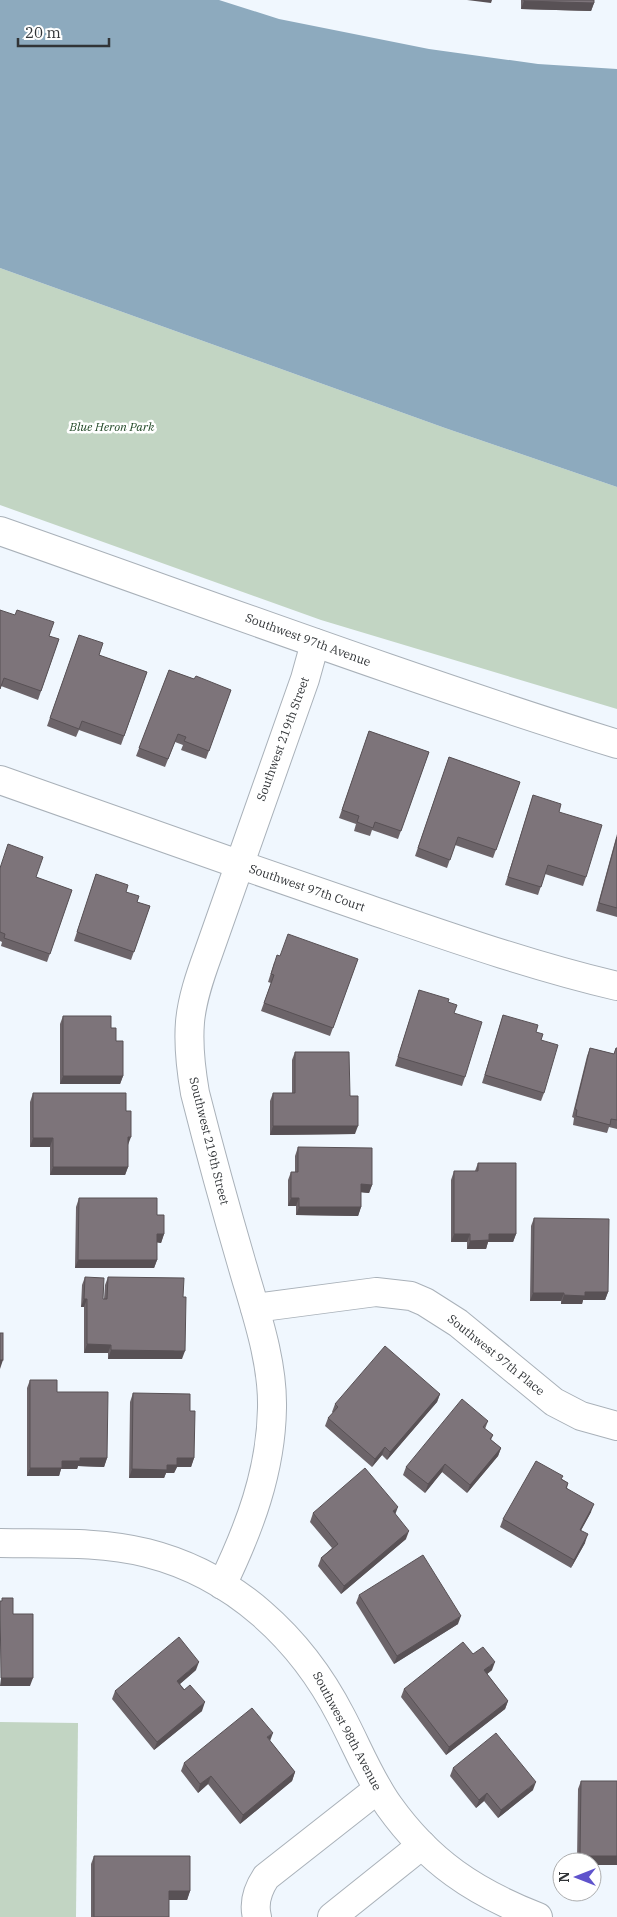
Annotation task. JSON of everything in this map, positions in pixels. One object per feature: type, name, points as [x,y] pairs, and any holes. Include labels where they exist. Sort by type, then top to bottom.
[{"type":"street","name":"Southwest 97th Avenue","points":[[0,531],[315,643],[486,702],[617,744]]},
{"type":"street","name":"Southwest 219th Street","points":[[222,1585],[240,1548],[256,1505],[263,1479],[269,1444],[272,1407],[271,1383],[268,1360],[255,1308],[195,1093],[189,1037],[198,982],[305,679],[315,643]]},
{"type":"street","name":"Southwest 97th Court","points":[[0,780],[467,944],[617,986]]},
{"type":"street","name":"Southwest 97th Place","points":[[255,1308],[376,1292],[411,1296],[425,1302],[458,1323],[554,1402],[581,1416],[617,1426]]},
{"type":"street","name":"Southwest 98th Avenue","points":[[0,1543],[76,1544],[123,1548],[167,1560],[222,1585],[261,1612],[282,1632],[313,1668],[342,1716],[378,1789],[389,1806],[422,1845],[467,1883],[517,1909],[538,1917]]},
{"type":"street","points":[[256,1917],[256,1895],[266,1877],[378,1789]]},
{"type":"street","points":[[332,1917],[422,1845]]},
{"type":"green space","name":"Blue Heron Park","points":[[0,268],[445,428],[617,487],[617,709],[321,620],[0,505]]},
{"type":"green space","points":[[0,1722],[78,1723],[76,1917],[0,1917]]},
{"type":"water","points":[[0,0],[219,0],[279,19],[429,49],[538,64],[617,69],[617,487],[445,428],[0,268]]},
{"type":"building","points":[[594,0],[594,3],[524,1]]},
{"type":"building","points":[[0,610],[15,615],[17,610],[54,622],[49,636],[59,639],[41,691],[4,678],[0,689]]},
{"type":"building","points":[[79,635],[103,643],[99,655],[147,672],[124,736],[82,721],[79,729],[50,718]]},
{"type":"building","points":[[169,670],[194,679],[196,676],[231,690],[209,751],[184,741],[186,737],[178,734],[168,759],[139,748]]},
{"type":"building","points":[[369,731],[429,752],[401,831],[375,822],[373,828],[357,822],[359,816],[342,810]]},
{"type":"building","points":[[449,757],[520,782],[496,850],[458,837],[450,860],[418,848]]},
{"type":"building","points":[[533,795],[561,804],[559,812],[602,825],[586,877],[548,865],[541,887],[508,877]]},
{"type":"building","points":[[617,837],[617,908],[599,903]]},
{"type":"building","points":[[8,844],[43,857],[36,877],[72,890],[50,954],[4,938],[5,934],[0,932],[0,868]]},
{"type":"building","points":[[96,874],[128,885],[126,892],[139,896],[137,902],[150,906],[134,952],[77,932]]},
{"type":"building","points":[[288,934],[358,959],[333,1028],[264,1003],[274,975],[271,974],[277,955],[280,956]]},
{"type":"building","points":[[419,990],[449,999],[448,1002],[457,1005],[454,1013],[482,1022],[465,1077],[398,1057]]},
{"type":"building","points":[[503,1015],[538,1025],[536,1032],[543,1034],[541,1040],[558,1045],[544,1093],[485,1075]]},
{"type":"building","points":[[63,1016],[111,1016],[111,1028],[116,1028],[116,1041],[123,1041],[123,1076],[63,1076]]},
{"type":"building","points":[[590,1048],[614,1054],[617,1048],[617,1120],[611,1119],[610,1125],[576,1116],[577,1110],[575,1109]]},
{"type":"building","points":[[295,1052],[349,1052],[350,1096],[358,1096],[358,1126],[273,1126],[273,1093],[295,1093]]},
{"type":"building","points":[[33,1093],[126,1093],[126,1111],[131,1111],[131,1137],[128,1137],[128,1167],[53,1167],[53,1138],[33,1138]]},
{"type":"building","points":[[298,1147],[372,1148],[372,1185],[361,1184],[361,1207],[299,1207],[299,1198],[291,1198],[291,1172],[298,1172]]},
{"type":"building","points":[[478,1163],[516,1163],[516,1234],[489,1234],[489,1240],[470,1241],[470,1234],[454,1234],[454,1171],[478,1171]]},
{"type":"building","points":[[79,1198],[157,1198],[157,1215],[164,1215],[164,1234],[157,1234],[157,1260],[78,1260]]},
{"type":"building","points":[[534,1218],[609,1219],[608,1292],[585,1292],[585,1296],[564,1295],[564,1293],[533,1293]]},
{"type":"building","points":[[85,1277],[104,1278],[103,1299],[107,1299],[108,1277],[184,1278],[183,1297],[186,1297],[185,1351],[111,1350],[111,1345],[87,1344],[87,1299],[84,1299]]},
{"type":"building","points":[[0,1333],[3,1333],[3,1360],[0,1360]]},
{"type":"building","points":[[385,1346],[440,1394],[390,1452],[385,1447],[375,1459],[328,1418],[338,1407],[335,1404]]},
{"type":"building","points":[[30,1380],[57,1380],[57,1392],[108,1392],[107,1458],[80,1458],[80,1461],[62,1461],[62,1468],[30,1468]]},
{"type":"building","points":[[133,1393],[190,1394],[190,1411],[195,1411],[194,1458],[177,1458],[177,1465],[167,1465],[167,1470],[132,1469]]},
{"type":"building","points":[[462,1399],[488,1421],[483,1427],[493,1435],[490,1439],[501,1448],[470,1485],[445,1464],[428,1484],[406,1467]]},
{"type":"building","points":[[536,1461],[563,1476],[561,1479],[568,1483],[566,1488],[594,1504],[580,1530],[588,1534],[574,1560],[503,1519]]},
{"type":"building","points":[[365,1468],[398,1507],[393,1511],[409,1531],[344,1586],[321,1558],[338,1544],[313,1513]]},
{"type":"building","points":[[423,1555],[461,1616],[397,1656],[359,1595]]},
{"type":"building","points":[[2,1598],[13,1598],[13,1614],[33,1614],[33,1678],[1,1678],[0,1601],[2,1601]]},
{"type":"building","points":[[179,1637],[199,1662],[177,1681],[184,1690],[190,1685],[205,1702],[157,1742],[115,1691]]},
{"type":"building","points":[[463,1642],[473,1654],[483,1647],[495,1662],[484,1670],[508,1701],[449,1747],[404,1689]]},
{"type":"building","points":[[252,1708],[273,1733],[267,1737],[295,1772],[243,1815],[211,1776],[200,1784],[184,1763]]},
{"type":"building","points":[[496,1733],[536,1782],[501,1810],[487,1793],[479,1800],[453,1768]]},
{"type":"building","points":[[581,1781],[617,1781],[617,1856],[602,1856],[602,1852],[580,1852]]},
{"type":"building","points":[[94,1856],[190,1856],[190,1891],[169,1891],[169,1917],[94,1917]]}]
